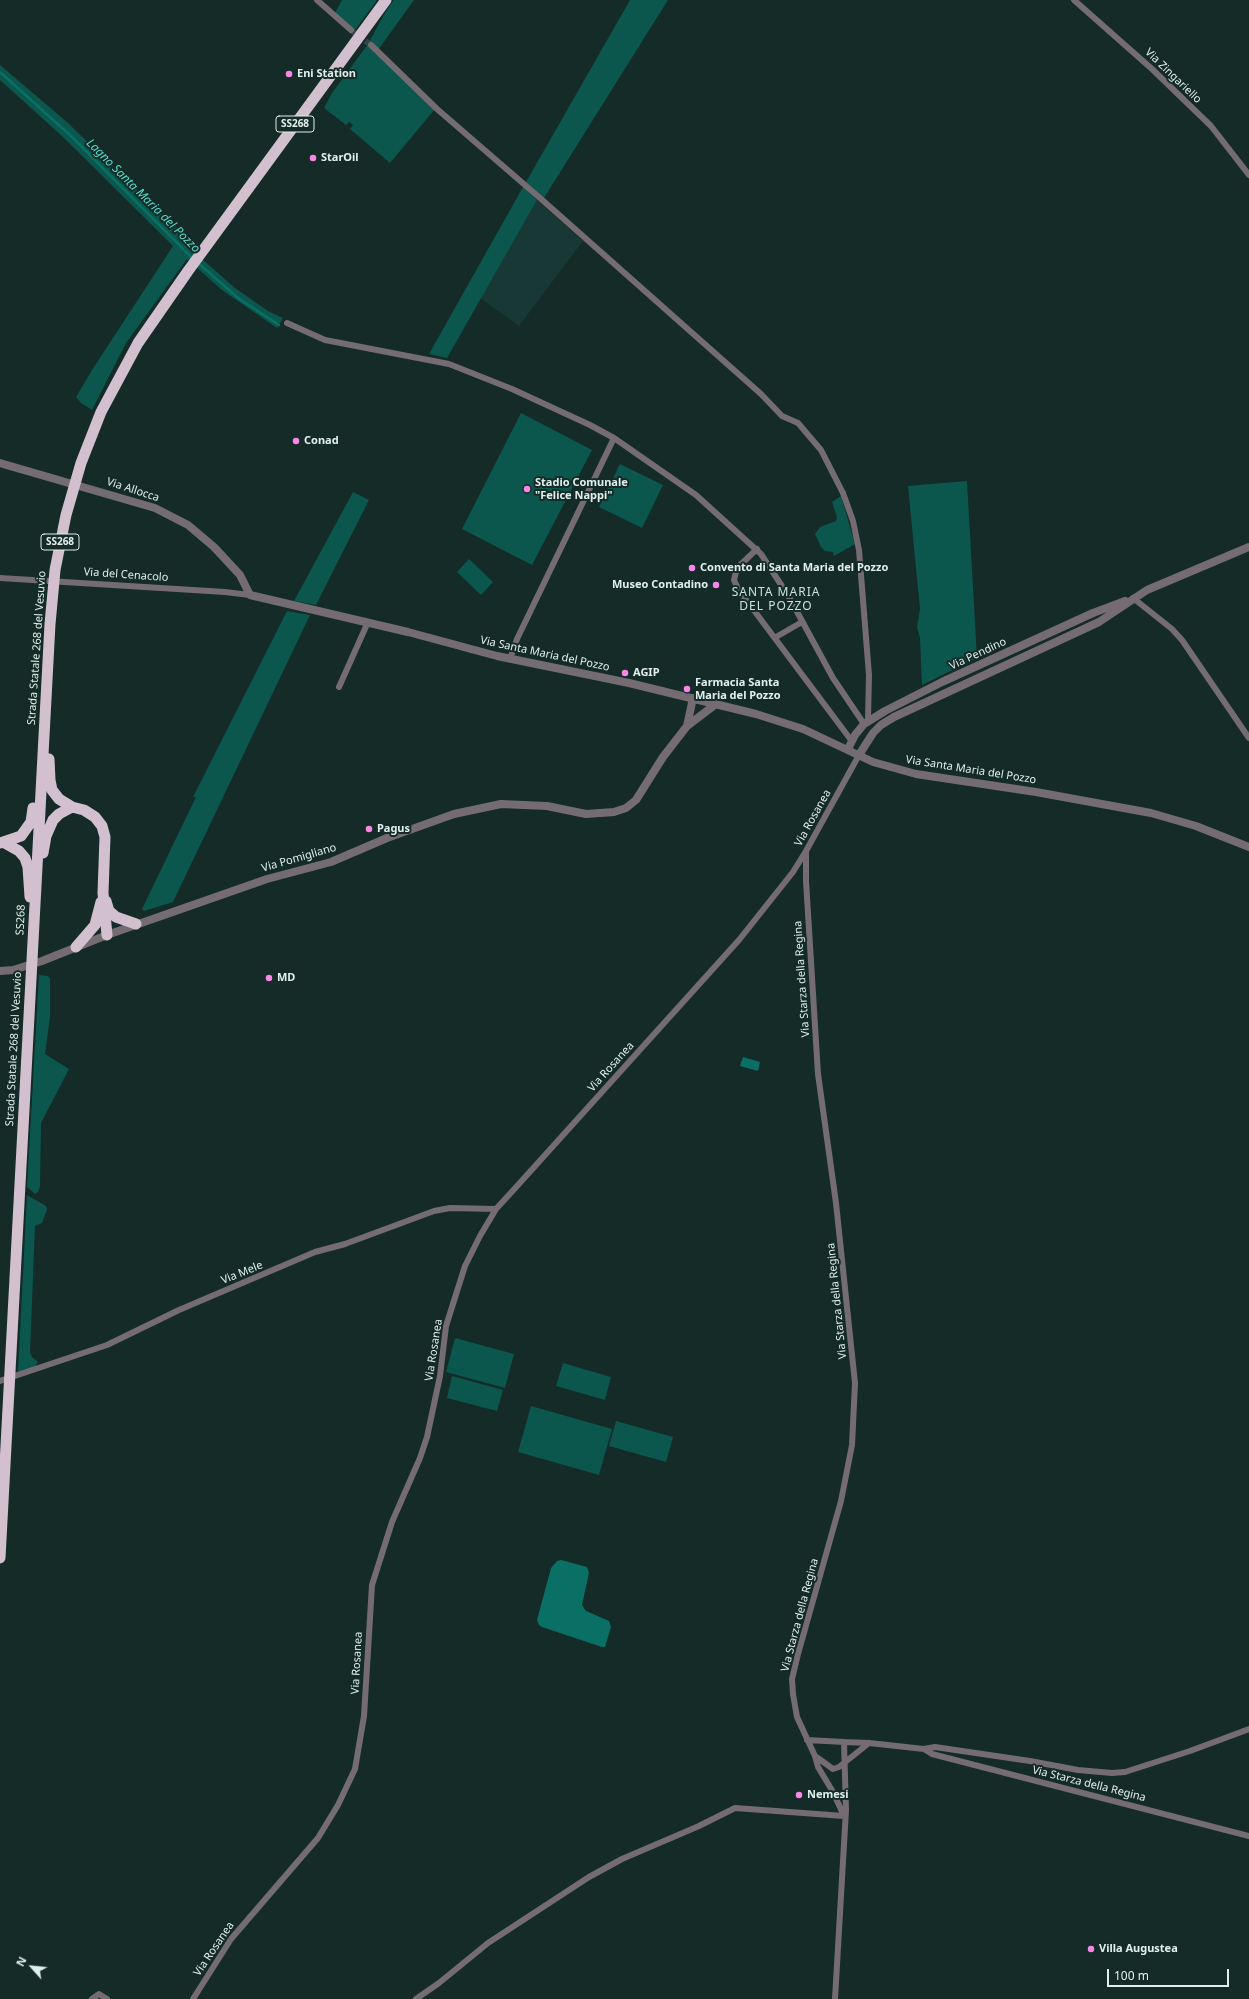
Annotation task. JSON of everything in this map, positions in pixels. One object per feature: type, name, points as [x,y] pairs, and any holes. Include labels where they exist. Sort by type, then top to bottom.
[{"type":"highway","name":"Strada Statale 268 del Vesuvio","points":[[36,891],[52,597],[60,542],[66,515],[81,463],[101,412],[138,343],[204,248],[386,0]]},
{"type":"highway","points":[[45,723],[49,744],[50,780],[52,790],[59,799],[72,807],[84,810],[95,817],[102,826],[105,836],[103,893],[107,935]]},
{"type":"highway","points":[[2,842],[21,836],[31,822],[43,751]]},
{"type":"highway","points":[[36,891],[49,827],[59,814],[72,807]]},
{"type":"highway","points":[[2,842],[19,851],[28,867],[30,906],[34,929]]},
{"type":"highway","name":"SS268","points":[[33,950],[36,891]]},
{"type":"highway","points":[[103,893],[109,911],[116,917],[136,924]]},
{"type":"highway","points":[[76,947],[95,924],[103,893]]},
{"type":"highway","name":"Strada Statale 268 del Vesuvio","points":[[0,1558],[33,950]]},
{"type":"street","points":[[317,0],[351,30]]},
{"type":"street","name":"Via Zingariello","points":[[1074,0],[1152,69],[1211,126],[1249,175]]},
{"type":"street","points":[[371,45],[442,114],[540,198],[761,394],[782,416],[798,423],[821,450],[843,493],[859,550],[869,675],[866,722]]},
{"type":"street","points":[[286,323],[325,340],[448,364],[512,389],[590,425],[614,438],[696,495],[757,549],[774,574],[833,678],[866,722]]},
{"type":"street","points":[[510,659],[516,639],[614,438]]},
{"type":"street","name":"Via Allocca","points":[[0,463],[155,508],[188,526],[214,547],[240,575],[250,595]]},
{"type":"street","name":"Via Pendino","points":[[859,755],[873,733],[881,724],[894,717],[1099,622],[1147,590],[1249,547]]},
{"type":"street","points":[[757,549],[737,568],[734,580],[738,589],[776,637],[851,740]]},
{"type":"street","name":"Via del Cenacolo","points":[[0,578],[225,592],[250,595]]},
{"type":"street","name":"Via Santa Maria del Pozzo","points":[[250,595],[368,622],[510,659],[693,698],[756,714],[803,729],[873,762],[916,774],[1036,792],[1151,813],[1196,826],[1249,847]]},
{"type":"street","points":[[1133,598],[1172,629],[1182,640],[1249,738]]},
{"type":"street","name":"Via Pendino","points":[[848,750],[851,740],[866,722],[942,682],[1093,612],[1133,598]]},
{"type":"street","points":[[339,687],[368,622]]},
{"type":"street","points":[[776,637],[802,622]]},
{"type":"street","name":"Via Pomigliano","points":[[687,726],[693,698]]},
{"type":"street","name":"Via Pomigliano","points":[[0,971],[13,970],[42,961],[136,924],[267,879],[331,862],[416,827],[454,814],[507,804],[547,806],[586,814],[614,812],[626,808],[636,800],[663,757],[687,726],[716,704]]},
{"type":"street","name":"Via Rosanea","points":[[193,1999],[231,1939],[318,1838],[338,1805],[352,1775],[364,1716],[372,1585],[392,1522],[420,1458],[427,1437],[440,1376],[446,1326],[465,1266],[480,1236],[496,1210],[739,940],[793,872],[859,755]]},
{"type":"street","name":"Via Starza della Regina","points":[[806,851],[806,889],[818,1066],[836,1203],[855,1383],[852,1445],[841,1501],[792,1679],[797,1717],[815,1756],[818,1767],[833,1792],[844,1816]]},
{"type":"street","name":"Via Mele","points":[[0,1381],[107,1345],[179,1310],[315,1252],[353,1241],[434,1211],[450,1208],[496,1210]]},
{"type":"street","name":"Via Starza della Regina","points":[[924,1750],[935,1747],[1030,1760],[1078,1770],[1112,1773],[1125,1772],[1190,1751],[1249,1729]]},
{"type":"street","name":"Via Starza della Regina","points":[[807,1740],[869,1743],[924,1750],[932,1754],[1249,1836]]},
{"type":"street","name":"Via Starza della Regina","points":[[835,1999],[844,1816],[846,1810],[846,1761],[844,1742]]},
{"type":"street","name":"Via Starza della Regina","points":[[815,1756],[828,1768],[833,1769],[869,1743]]},
{"type":"street","points":[[416,1999],[439,1983],[488,1943],[589,1877],[648,1847],[699,1826],[735,1808],[844,1816]]},
{"type":"street","points":[[92,1999],[99,1994],[107,1999]]},
{"type":"shaded area","points":[[342,0],[377,0],[355,30],[335,13]]},
{"type":"shaded area","points":[[394,0],[414,0],[378,50],[369,42],[386,11]]},
{"type":"shaded area","points":[[630,0],[668,0],[544,198],[526,182]]},
{"type":"shaded area","points":[[368,44],[435,109],[390,163],[350,129],[353,125],[349,122],[346,125],[324,108],[332,93]]},
{"type":"shaded area","points":[[0,65],[68,123],[171,223],[198,244],[193,251],[235,288],[268,311],[283,318],[277,328],[222,290],[187,259],[126,343],[92,410],[81,403],[76,397],[173,246],[63,137],[0,80]]},
{"type":"shaded area","points":[[523,187],[537,200],[447,358],[429,354]]},
{"type":"shaded area","points":[[537,200],[583,241],[519,326],[480,298]]},
{"type":"shaded area","name":"Stadio Comunale \"Felice Nappi\"","points":[[521,413],[592,450],[532,565],[462,529]]},
{"type":"shaded area","points":[[620,464],[663,485],[642,528],[599,507]]},
{"type":"shaded area","points":[[967,481],[977,658],[922,685],[920,638],[917,627],[920,609],[908,486]]},
{"type":"shaded area","points":[[353,492],[369,500],[316,605],[294,601]]},
{"type":"shaded area","points":[[841,496],[855,544],[834,556],[833,552],[825,551],[821,547],[815,534],[820,527],[836,521],[837,517],[832,502]]},
{"type":"shaded area","points":[[469,559],[493,582],[481,595],[457,572]]},
{"type":"shaded area","points":[[287,611],[310,615],[173,902],[144,911],[142,909],[196,797],[193,797]]},
{"type":"shaded area","points":[[39,975],[48,976],[50,979],[50,1017],[45,1054],[69,1069],[41,1123],[40,1186],[38,1192],[35,1194],[27,1187]]},
{"type":"shaded area","points":[[743,1057],[760,1062],[758,1071],[740,1066]]},
{"type":"shaded area","points":[[27,1195],[46,1206],[47,1210],[42,1223],[35,1226],[30,1353],[38,1362],[34,1368],[18,1372]]},
{"type":"shaded area","points":[[455,1338],[514,1354],[505,1388],[446,1372]]},
{"type":"shaded area","points":[[563,1363],[611,1377],[605,1400],[556,1386]]},
{"type":"shaded area","points":[[452,1376],[503,1390],[497,1411],[447,1398]]},
{"type":"shaded area","points":[[531,1406],[612,1429],[599,1475],[518,1452]]},
{"type":"shaded area","points":[[616,1421],[673,1437],[666,1462],[609,1446]]},
{"type":"shaded area","points":[[561,1560],[587,1567],[589,1573],[582,1605],[586,1611],[609,1621],[611,1627],[605,1647],[539,1625],[537,1620],[551,1568],[557,1561]]},
{"type":"waterway","name":"Lagno Santa Maria del Pozzo","points":[[0,72],[72,137],[193,259]]},
{"type":"waterway","name":"Lagno Santa Maria del Pozzo","points":[[197,262],[238,298],[279,325]]},
{"type":"tunnel","points":[[351,30],[371,45]]},
{"type":"place","name":"Eni Station","points":[[289,74]]},
{"type":"place","name":"StarOil","points":[[313,158]]},
{"type":"place","name":"Conad","points":[[296,441]]},
{"type":"place","name":"Stadio Comunale \"Felice Nappi\"","points":[[527,489]]},
{"type":"place","name":"Convento di Santa Maria del Pozzo","points":[[692,568]]},
{"type":"place","name":"Museo Contadino","points":[[716,585]]},
{"type":"place","name":"AGIP","points":[[625,673]]},
{"type":"place","name":"Farmacia Santa Maria del Pozzo","points":[[687,689]]},
{"type":"place","name":"Pagus","points":[[369,829]]},
{"type":"place","name":"MD","points":[[269,978]]},
{"type":"place","name":"Nemesi","points":[[799,1795]]},
{"type":"place","name":"Villa Augustea","points":[[1091,1949]]},
{"type":"district","name":"SANTA MARIA DEL POZZO","points":[[776,600]]}]
